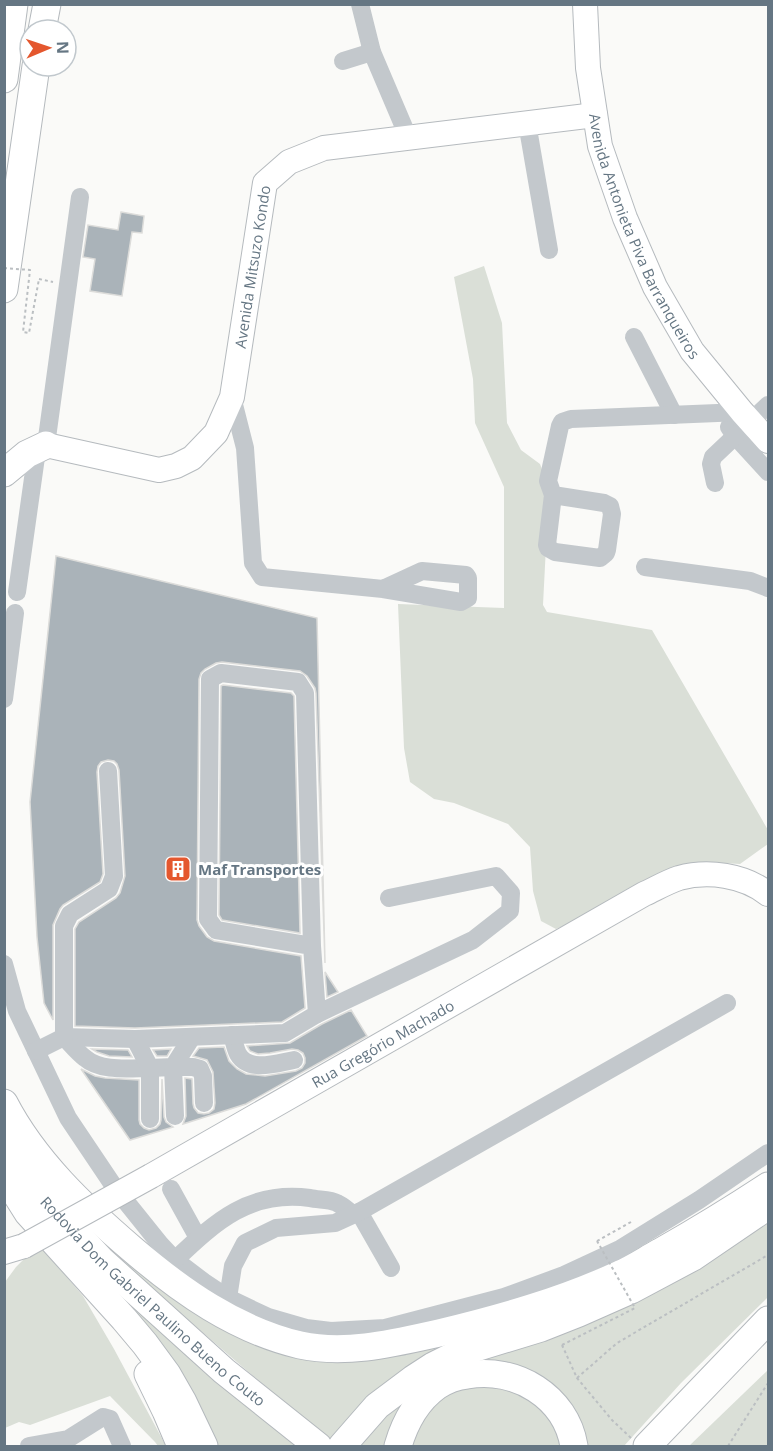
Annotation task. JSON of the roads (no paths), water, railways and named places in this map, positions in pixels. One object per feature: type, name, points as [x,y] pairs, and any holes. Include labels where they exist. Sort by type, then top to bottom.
[{"type":"highway","points":[[4,79],[14,4]]},
{"type":"highway","points":[[4,289],[34,78]]},
{"type":"highway","points":[[4,473],[27,454],[42,447]]},
{"type":"highway","points":[[4,1103],[16,1126],[56,1177],[101,1223],[146,1260],[222,1314],[272,1337],[302,1346],[360,1348],[395,1343],[536,1307],[622,1274],[768,1186]]},
{"type":"highway","name":"Rodovia Dom Gabriel Paulino Bueno Couto","points":[[4,1141],[45,1200],[101,1260],[224,1371],[314,1443]]},
{"type":"highway","name":"Rodovia Dom Gabriel Paulino Bueno Couto","points":[[4,1175],[28,1213],[145,1344],[167,1374],[204,1446]]},
{"type":"highway","points":[[342,1446],[377,1406],[433,1366],[459,1353],[541,1328],[631,1290],[693,1257],[768,1206]]},
{"type":"highway","points":[[69,1259],[143,1365],[179,1444]]},
{"type":"highway","points":[[640,1443],[768,1320]]},
{"type":"highway","points":[[667,1446],[768,1343]]},
{"type":"highway","points":[[398,1446],[404,1426],[413,1410],[425,1396],[439,1384],[459,1376],[480,1372],[499,1373],[516,1379],[534,1387],[548,1397],[568,1423],[574,1446]]},
{"type":"main road","name":"Avenida Antonieta Piva Barranqueiros","points":[[585,4],[588,68],[600,146],[625,218],[655,287],[692,351],[737,421],[768,441]]},
{"type":"main road","name":"Avenida Mitsuzo Kondo","points":[[42,447],[159,470],[176,466],[192,458],[216,434],[232,397],[265,183],[289,162],[324,148],[595,115]]},
{"type":"main road","name":"Rua Gregório Machado","points":[[14,1249],[151,1176],[644,894],[677,879],[700,874],[722,875],[744,881],[768,894]]},
{"type":"street","points":[[360,4],[372,52],[409,138]]},
{"type":"street","points":[[343,61],[372,52]]},
{"type":"street","points":[[527,123],[549,250]]},
{"type":"street","points":[[17,592],[42,447],[80,197]]},
{"type":"street","points":[[634,337],[674,415]]},
{"type":"street","points":[[232,397],[245,448],[253,563],[262,577],[383,589]]},
{"type":"street","points":[[715,483],[711,464],[713,457],[737,421],[768,405]]},
{"type":"street","points":[[553,495],[548,482],[562,422],[571,419],[674,415],[737,421]]},
{"type":"street","points":[[737,421],[768,472]]},
{"type":"street","points":[[645,567],[750,581],[768,588]]},
{"type":"street","points":[[4,699],[15,613]]},
{"type":"street","points":[[312,946],[216,930],[208,919],[210,679],[221,673],[298,681],[305,693],[312,946],[317,1014]]},
{"type":"street","points":[[108,771],[114,876],[109,889],[70,914],[64,926],[64,1038],[86,1060],[99,1065],[150,1068],[193,1066],[200,1069],[203,1076],[204,1103]]},
{"type":"street","points":[[36,1051],[64,1038],[135,1039],[285,1033],[317,1014],[473,940],[510,911],[511,893],[496,876],[389,898]]},
{"type":"street","points":[[4,964],[17,1011],[68,1118],[115,1188],[159,1244],[175,1260],[228,1298],[268,1317],[306,1328],[331,1331],[385,1328],[504,1297],[564,1275],[620,1249],[699,1200],[768,1153]]},
{"type":"street","points":[[228,1298],[233,1266],[246,1243],[276,1228],[335,1223],[356,1213],[727,1003]]},
{"type":"street","points":[[232,1035],[239,1057],[250,1064],[259,1066],[294,1060]]},
{"type":"street","points":[[175,1116],[173,1067],[192,1037]]},
{"type":"street","points":[[135,1039],[150,1068],[150,1119]]},
{"type":"street","points":[[171,1189],[198,1238]]},
{"type":"street","points":[[175,1260],[223,1219],[249,1204],[277,1197],[297,1197],[336,1202],[356,1213],[391,1268]]},
{"type":"street","points":[[223,1219],[246,1243]]},
{"type":"street","points":[[29,1446],[68,1439],[103,1417],[110,1419],[122,1446]]},
{"type":"place","name":"Maf Transportes","points":[[178,869]]}]
